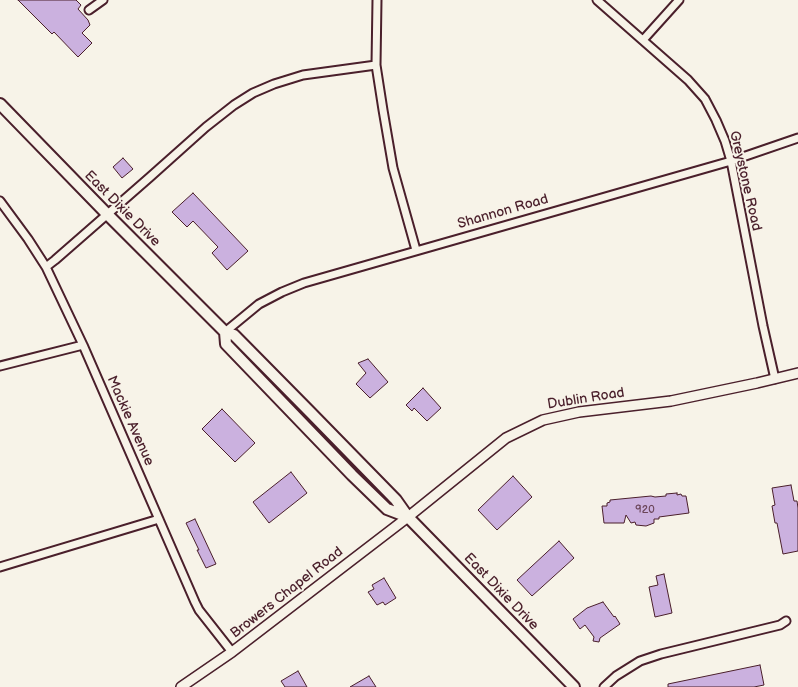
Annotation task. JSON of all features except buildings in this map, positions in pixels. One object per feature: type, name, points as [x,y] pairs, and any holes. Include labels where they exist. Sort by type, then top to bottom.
[{"type":"main road","name":"East Dixie Drive","points":[[0,104],[225,332],[226,344],[352,474],[387,509],[408,517],[574,687]]},
{"type":"street","points":[[89,10],[103,0]]},
{"type":"street","points":[[378,0],[376,65],[393,168],[416,250]]},
{"type":"street","name":"Greystone Road","points":[[597,0],[688,80],[705,99],[716,120],[731,161],[775,379]]},
{"type":"street","points":[[643,40],[678,0]]},
{"type":"street","points":[[46,267],[206,126],[253,93],[304,75],[376,65]]},
{"type":"street","name":"Shannon Road","points":[[225,332],[259,304],[282,292],[313,280],[731,161],[798,138]]},
{"type":"street","name":"Mackie Avenue","points":[[0,201],[46,267],[83,345],[199,610],[232,652]]},
{"type":"street","points":[[0,366],[83,345]]},
{"type":"street","name":"Dublin Road","points":[[408,517],[506,438],[542,420],[579,412],[671,401],[798,373]]},
{"type":"street","name":"Browers Chapel Road","points":[[181,687],[232,652],[408,517]]},
{"type":"street","points":[[0,567],[159,519]]},
{"type":"street","points":[[604,687],[616,676],[640,661],[661,654],[780,625],[786,620]]}]
